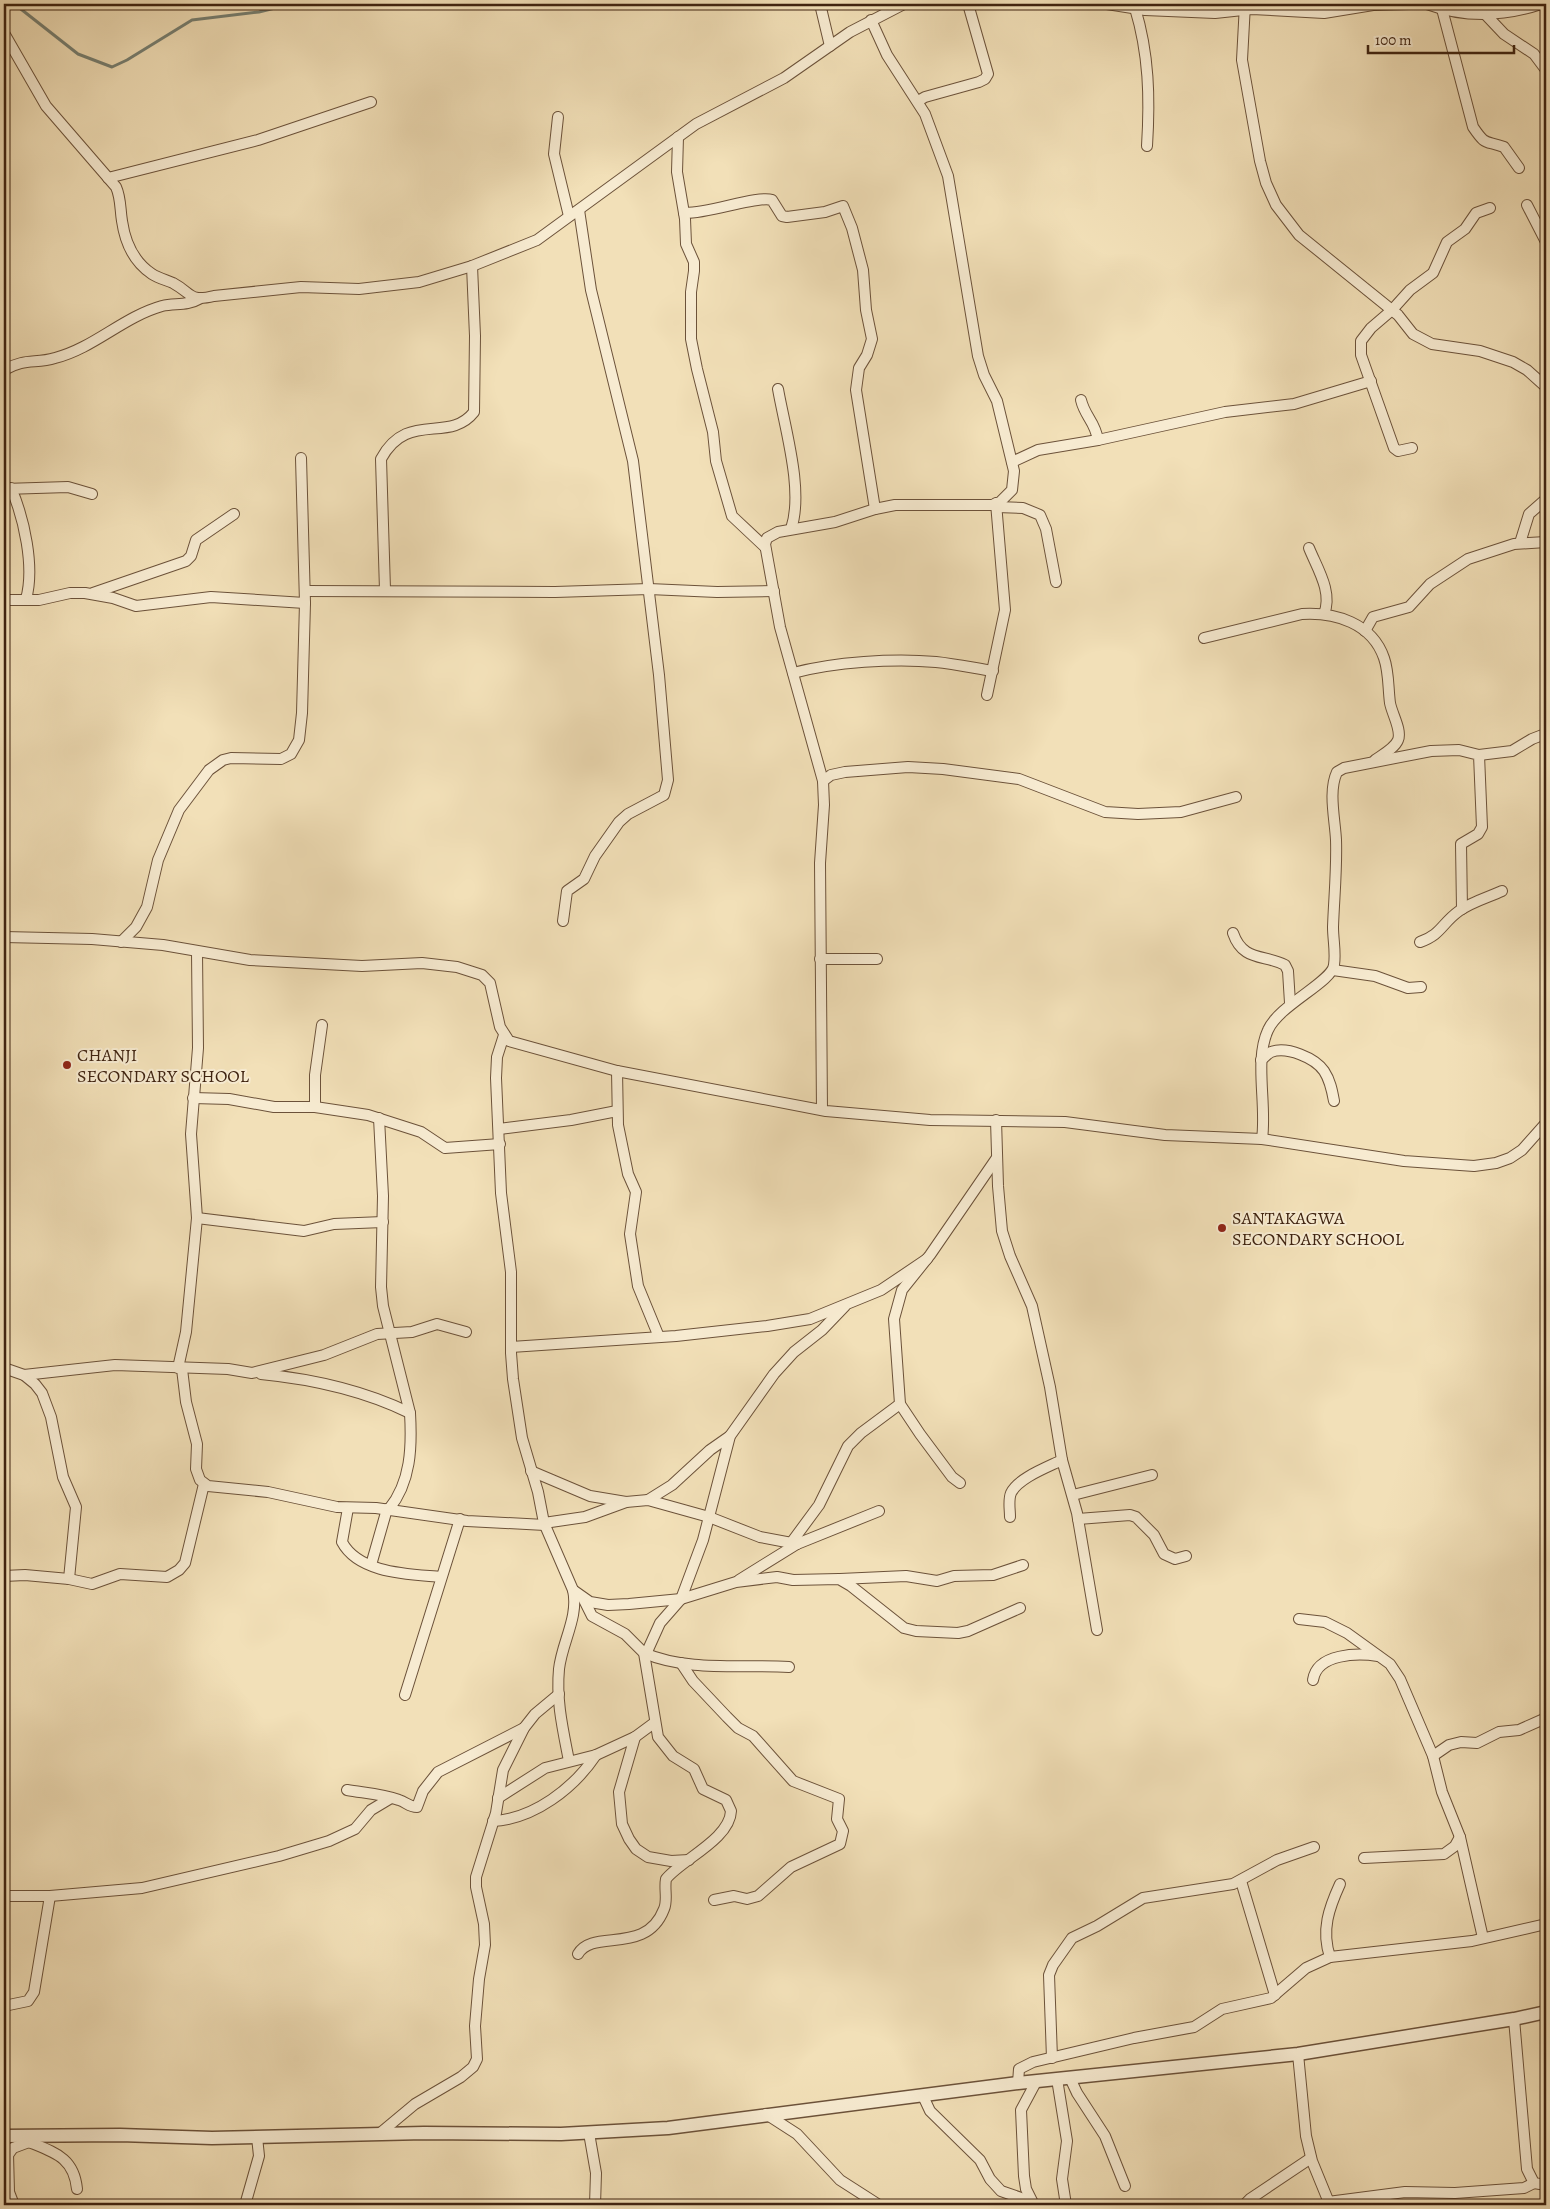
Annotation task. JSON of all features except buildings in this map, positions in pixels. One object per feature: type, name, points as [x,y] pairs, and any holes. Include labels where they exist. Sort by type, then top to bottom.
[{"type":"street","points":[[820,4],[830,46]]},
{"type":"street","points":[[4,370],[27,360],[57,358],[99,338],[129,318],[162,306],[187,304],[214,296],[301,287],[359,289],[412,283],[443,276],[537,240],[704,119],[784,78],[871,20],[904,4]]},
{"type":"street","points":[[918,101],[925,97],[979,82],[985,79],[988,74],[968,4]]},
{"type":"street","points":[[1108,4],[1135,8],[1158,7],[1215,13],[1245,6],[1324,13],[1373,5],[1409,4]]},
{"type":"street","points":[[1427,4],[1442,9],[1486,15],[1522,10],[1540,4]]},
{"type":"street","points":[[1245,6],[1242,60],[1260,161],[1272,198],[1305,241],[1405,321],[1413,334],[1450,348],[1480,351],[1513,362],[1527,370],[1546,387]]},
{"type":"street","points":[[1135,8],[1142,32],[1148,68],[1150,98],[1147,146]]},
{"type":"street","points":[[1442,9],[1473,127],[1482,141],[1504,147],[1519,168]]},
{"type":"street","points":[[1486,15],[1504,34],[1534,54],[1546,70]]},
{"type":"street","points":[[871,20],[887,55],[918,101],[948,176],[955,210],[967,302],[980,365],[997,401],[1012,462],[1014,480],[1012,490],[1007,497],[996,505]]},
{"type":"street","points":[[4,33],[46,106],[108,178],[120,196],[123,230],[129,250],[152,274],[171,282],[188,295],[199,299]]},
{"type":"street","points":[[108,178],[258,140],[370,102]]},
{"type":"street","points":[[558,117],[554,154],[569,216]]},
{"type":"street","points":[[678,137],[676,159],[684,213],[686,244],[694,262],[691,292],[691,339],[713,432],[716,461],[732,516],[765,547]]},
{"type":"street","points":[[684,213],[708,212],[762,199],[772,200],[782,216],[792,218],[825,212],[843,206],[852,228],[863,270],[867,319],[872,339],[867,355],[859,368],[856,390],[875,509]]},
{"type":"street","points":[[1527,205],[1546,242]]},
{"type":"street","points":[[1412,448],[1398,450],[1394,448],[1361,355],[1361,341],[1371,328],[1392,310],[1410,290],[1433,273],[1447,242],[1466,229],[1476,213],[1490,208]]},
{"type":"street","points":[[563,921],[567,891],[584,879],[595,856],[619,822],[642,806],[658,800],[667,790],[662,708],[633,461],[591,290],[579,210]]},
{"type":"street","points":[[385,590],[381,459],[386,450],[405,433],[452,426],[468,419],[474,412],[475,336],[472,266]]},
{"type":"street","points":[[1012,462],[1038,450],[1098,440],[1225,412],[1294,404],[1371,381]]},
{"type":"street","points":[[778,389],[794,481],[796,509],[791,529]]},
{"type":"street","points":[[1082,400],[1084,411],[1094,423],[1098,440]]},
{"type":"street","points":[[121,942],[136,927],[147,906],[158,860],[179,810],[209,770],[223,760],[231,758],[281,759],[291,754],[295,748],[301,731],[305,602],[301,458]]},
{"type":"street","points":[[26,599],[31,577],[29,554],[18,507],[7,488],[68,487],[92,494]]},
{"type":"street","points":[[1520,543],[1530,514],[1546,499]]},
{"type":"street","points":[[822,1110],[820,959],[823,781],[780,627],[765,547],[767,538],[791,529],[835,522],[875,509],[918,504],[996,505],[1023,508],[1040,515],[1046,529],[1056,582]]},
{"type":"street","points":[[987,695],[1005,610],[996,505]]},
{"type":"street","points":[[92,594],[186,561],[191,556],[196,540],[234,514]]},
{"type":"street","points":[[1365,631],[1373,617],[1409,607],[1430,584],[1468,559],[1520,543],[1546,542]]},
{"type":"street","points":[[1309,548],[1323,579],[1327,608],[1324,614]]},
{"type":"street","points":[[305,591],[555,592],[649,589],[717,592],[774,591]]},
{"type":"street","points":[[4,600],[39,600],[70,593],[92,594],[113,598],[130,605],[143,606],[180,599],[211,597],[305,602]]},
{"type":"street","points":[[1204,638],[1302,614],[1324,614],[1349,620],[1365,631],[1376,642],[1385,659],[1392,712],[1399,737],[1397,743],[1373,762]]},
{"type":"street","points":[[794,673],[824,666],[900,661],[935,662],[993,671]]},
{"type":"street","points":[[1262,1139],[1265,1119],[1261,1060],[1267,1031],[1273,1020],[1290,1003],[1333,970],[1336,853],[1334,779],[1337,772],[1344,768],[1373,762],[1449,750],[1479,755],[1512,751],[1532,739],[1546,734]]},
{"type":"street","points":[[1462,909],[1461,844],[1478,834],[1482,827],[1479,755]]},
{"type":"street","points":[[823,781],[831,775],[845,772],[908,767],[943,769],[1019,779],[1105,812],[1138,814],[1181,812],[1236,797]]},
{"type":"street","points":[[1420,942],[1436,936],[1444,923],[1462,909],[1502,892]]},
{"type":"street","points":[[1233,933],[1238,946],[1247,953],[1285,965],[1288,971],[1290,1003]]},
{"type":"street","points":[[4,936],[164,945],[250,960],[362,966],[422,963],[457,967],[482,976],[490,983],[504,1034],[509,1041],[617,1071],[822,1110],[930,1120],[1065,1122],[1165,1135],[1262,1139],[1404,1161],[1474,1166],[1496,1163],[1510,1158],[1522,1150],[1546,1123]]},
{"type":"street","points":[[4,1576],[25,1575],[69,1579],[92,1584],[120,1574],[158,1578],[174,1574],[185,1563],[204,1484],[196,1470],[197,1444],[186,1402],[180,1368],[186,1332],[197,1218],[191,1134],[198,1048],[197,952]]},
{"type":"street","points":[[820,959],[877,959]]},
{"type":"street","points":[[1333,970],[1375,976],[1408,988],[1421,987]]},
{"type":"street","points":[[315,1107],[315,1075],[322,1025]]},
{"type":"street","points":[[504,1034],[497,1057],[496,1078],[501,1193],[511,1272],[513,1380],[530,1471],[538,1492],[544,1524],[573,1590],[576,1602],[561,1652],[559,1694],[560,1720],[569,1762]]},
{"type":"street","points":[[1261,1060],[1270,1052],[1279,1051],[1289,1052],[1310,1059],[1324,1071],[1329,1081],[1334,1101]]},
{"type":"street","points":[[617,1071],[617,1111],[628,1174],[636,1192],[630,1234],[638,1286],[659,1337]]},
{"type":"street","points":[[193,1098],[229,1100],[267,1107],[315,1107],[379,1118],[421,1132],[445,1148],[500,1144]]},
{"type":"street","points":[[499,1129],[571,1120],[617,1111]]},
{"type":"street","points":[[371,1565],[388,1509],[398,1498],[406,1480],[411,1429],[410,1412],[390,1334],[381,1287],[384,1196],[379,1118]]},
{"type":"street","points":[[996,1120],[996,1159],[1002,1231],[1010,1256],[1032,1306],[1050,1386],[1062,1460],[1078,1519],[1097,1630]]},
{"type":"street","points":[[960,1483],[952,1477],[900,1404],[894,1334],[896,1304],[902,1290],[927,1260],[996,1159]]},
{"type":"street","points":[[197,1218],[304,1231],[334,1224],[382,1222]]},
{"type":"street","points":[[511,1347],[659,1337],[767,1326],[810,1319],[881,1290],[927,1260]]},
{"type":"street","points":[[648,1500],[672,1485],[710,1450],[730,1436],[774,1374],[794,1352],[822,1330],[845,1306]]},
{"type":"street","points":[[252,1373],[324,1355],[368,1336],[412,1332],[437,1324],[466,1332]]},
{"type":"street","points":[[24,1375],[64,1372],[98,1365],[158,1365],[180,1368],[228,1369],[305,1378],[364,1395],[410,1412]]},
{"type":"street","points":[[4,1368],[24,1375],[35,1384],[47,1404],[63,1477],[76,1507],[69,1579]]},
{"type":"street","points":[[794,1544],[819,1505],[848,1446],[861,1433],[900,1404]]},
{"type":"street","points":[[578,1954],[588,1943],[630,1938],[650,1930],[656,1925],[666,1904],[666,1879],[702,1851],[728,1823],[731,1817],[730,1805],[722,1798],[703,1789],[694,1768],[664,1747],[658,1737],[654,1723],[645,1653],[660,1623],[682,1599],[709,1517],[730,1436]]},
{"type":"street","points":[[1010,1517],[1009,1501],[1014,1488],[1032,1475],[1062,1460]]},
{"type":"street","points":[[530,1471],[590,1496],[626,1502],[648,1500],[709,1517],[760,1537],[794,1544]]},
{"type":"street","points":[[1073,1495],[1152,1475]]},
{"type":"street","points":[[204,1484],[219,1488],[268,1492],[319,1504],[348,1508],[388,1509],[460,1519],[544,1524],[586,1517],[626,1502]]},
{"type":"street","points":[[348,1508],[342,1542],[350,1551],[371,1565],[393,1572],[441,1577]]},
{"type":"street","points":[[736,1582],[794,1544],[880,1511]]},
{"type":"street","points":[[1078,1519],[1130,1515],[1136,1517],[1154,1535],[1164,1554],[1175,1558],[1186,1556]]},
{"type":"street","points":[[406,1695],[460,1519]]},
{"type":"street","points":[[573,1590],[590,1602],[608,1605],[682,1599],[736,1582],[777,1577],[793,1580],[906,1576],[936,1581],[954,1576],[993,1575],[1023,1565]]},
{"type":"street","points":[[839,1579],[851,1586],[904,1628],[916,1630],[958,1633],[968,1631],[1020,1608]]},
{"type":"street","points":[[583,1598],[592,1616],[625,1634],[645,1653],[658,1659],[681,1663],[723,1666],[789,1667]]},
{"type":"street","points":[[1299,1619],[1334,1626],[1360,1641],[1390,1664],[1400,1679],[1433,1756],[1442,1792],[1460,1837],[1483,1938]]},
{"type":"street","points":[[1313,1680],[1316,1671],[1322,1666],[1344,1655],[1354,1653],[1379,1656]]},
{"type":"street","points":[[681,1663],[693,1681],[727,1717],[738,1728],[753,1736],[794,1781],[839,1800],[837,1819],[843,1831],[840,1844],[790,1867],[758,1896],[748,1899],[734,1896],[714,1900]]},
{"type":"street","points":[[379,2134],[415,2104],[461,2077],[473,2067],[477,2058],[474,2026],[485,1934],[476,1877],[493,1821],[503,1770],[524,1728],[535,1714],[559,1694]]},
{"type":"street","points":[[1433,1756],[1448,1745],[1461,1742],[1477,1743],[1499,1732],[1519,1730],[1546,1718]]},
{"type":"street","points":[[498,1798],[545,1768],[596,1755],[635,1737],[654,1723]]},
{"type":"street","points":[[346,1790],[401,1800],[410,1807],[417,1807],[423,1791],[438,1772],[524,1728]]},
{"type":"street","points":[[635,1737],[619,1792],[622,1824],[636,1849],[648,1857],[671,1861],[690,1860]]},
{"type":"street","points":[[493,1821],[509,1820],[530,1812],[570,1784],[585,1771],[596,1755]]},
{"type":"street","points":[[4,1896],[50,1896],[142,1888],[279,1856],[329,1841],[355,1829],[371,1810],[391,1798]]},
{"type":"street","points":[[1364,1858],[1444,1854],[1455,1846],[1460,1837]]},
{"type":"street","points":[[1052,2058],[1049,1975],[1053,1965],[1072,1938],[1098,1926],[1143,1898],[1233,1884],[1277,1860],[1314,1847]]},
{"type":"street","points":[[1241,1881],[1275,1995]]},
{"type":"street","points":[[1330,1957],[1325,1936],[1327,1918],[1340,1884]]},
{"type":"street","points":[[4,2006],[28,2001],[34,1992],[50,1896]]},
{"type":"street","points":[[1018,2084],[1020,2068],[1052,2058],[1141,2037],[1184,2031],[1194,2027],[1222,2009],[1267,1999],[1275,1995],[1306,1968],[1330,1957],[1483,1938],[1546,1924]]},
{"type":"street","points":[[4,2136],[29,2139],[589,2133],[668,2128],[766,2114],[1018,2084],[1298,2054],[1514,2019],[1546,2012]]},
{"type":"street","points":[[1514,2019],[1524,2148],[1527,2169],[1534,2183]]},
{"type":"street","points":[[1298,2054],[1306,2136],[1311,2158],[1329,2204],[1405,2192],[1455,2193],[1524,2188],[1534,2183],[1546,2185]]},
{"type":"street","points":[[1063,2079],[1076,2093],[1105,2136],[1125,2186]]},
{"type":"street","points":[[1063,2079],[1067,2141],[1062,2178],[1066,2205]]},
{"type":"street","points":[[1032,2203],[1024,2176],[1025,2151],[1021,2110],[1036,2082]]},
{"type":"street","points":[[923,2096],[930,2110],[980,2160],[990,2179],[1001,2191],[1032,2203]]},
{"type":"street","points":[[766,2114],[796,2134],[840,2180],[879,2205]]},
{"type":"street","points":[[589,2133],[596,2173],[595,2205]]},
{"type":"street","points":[[245,2205],[259,2156],[257,2137]]},
{"type":"street","points":[[14,2205],[8,2184],[6,2157],[18,2144],[29,2139]]},
{"type":"street","points":[[29,2139],[68,2163],[75,2173],[77,2190]]},
{"type":"street","points":[[1244,2205],[1311,2158]]},
{"type":"waterway","points":[[17,4],[17,6],[78,54],[112,67],[127,60],[192,20],[259,12],[291,4]]},
{"type":"place","name":"CHANJI SECONDARY SCHOOL","points":[[67,1065]]},
{"type":"place","name":"SANTAKAGWA SECONDARY SCHOOL","points":[[1222,1228]]}]
